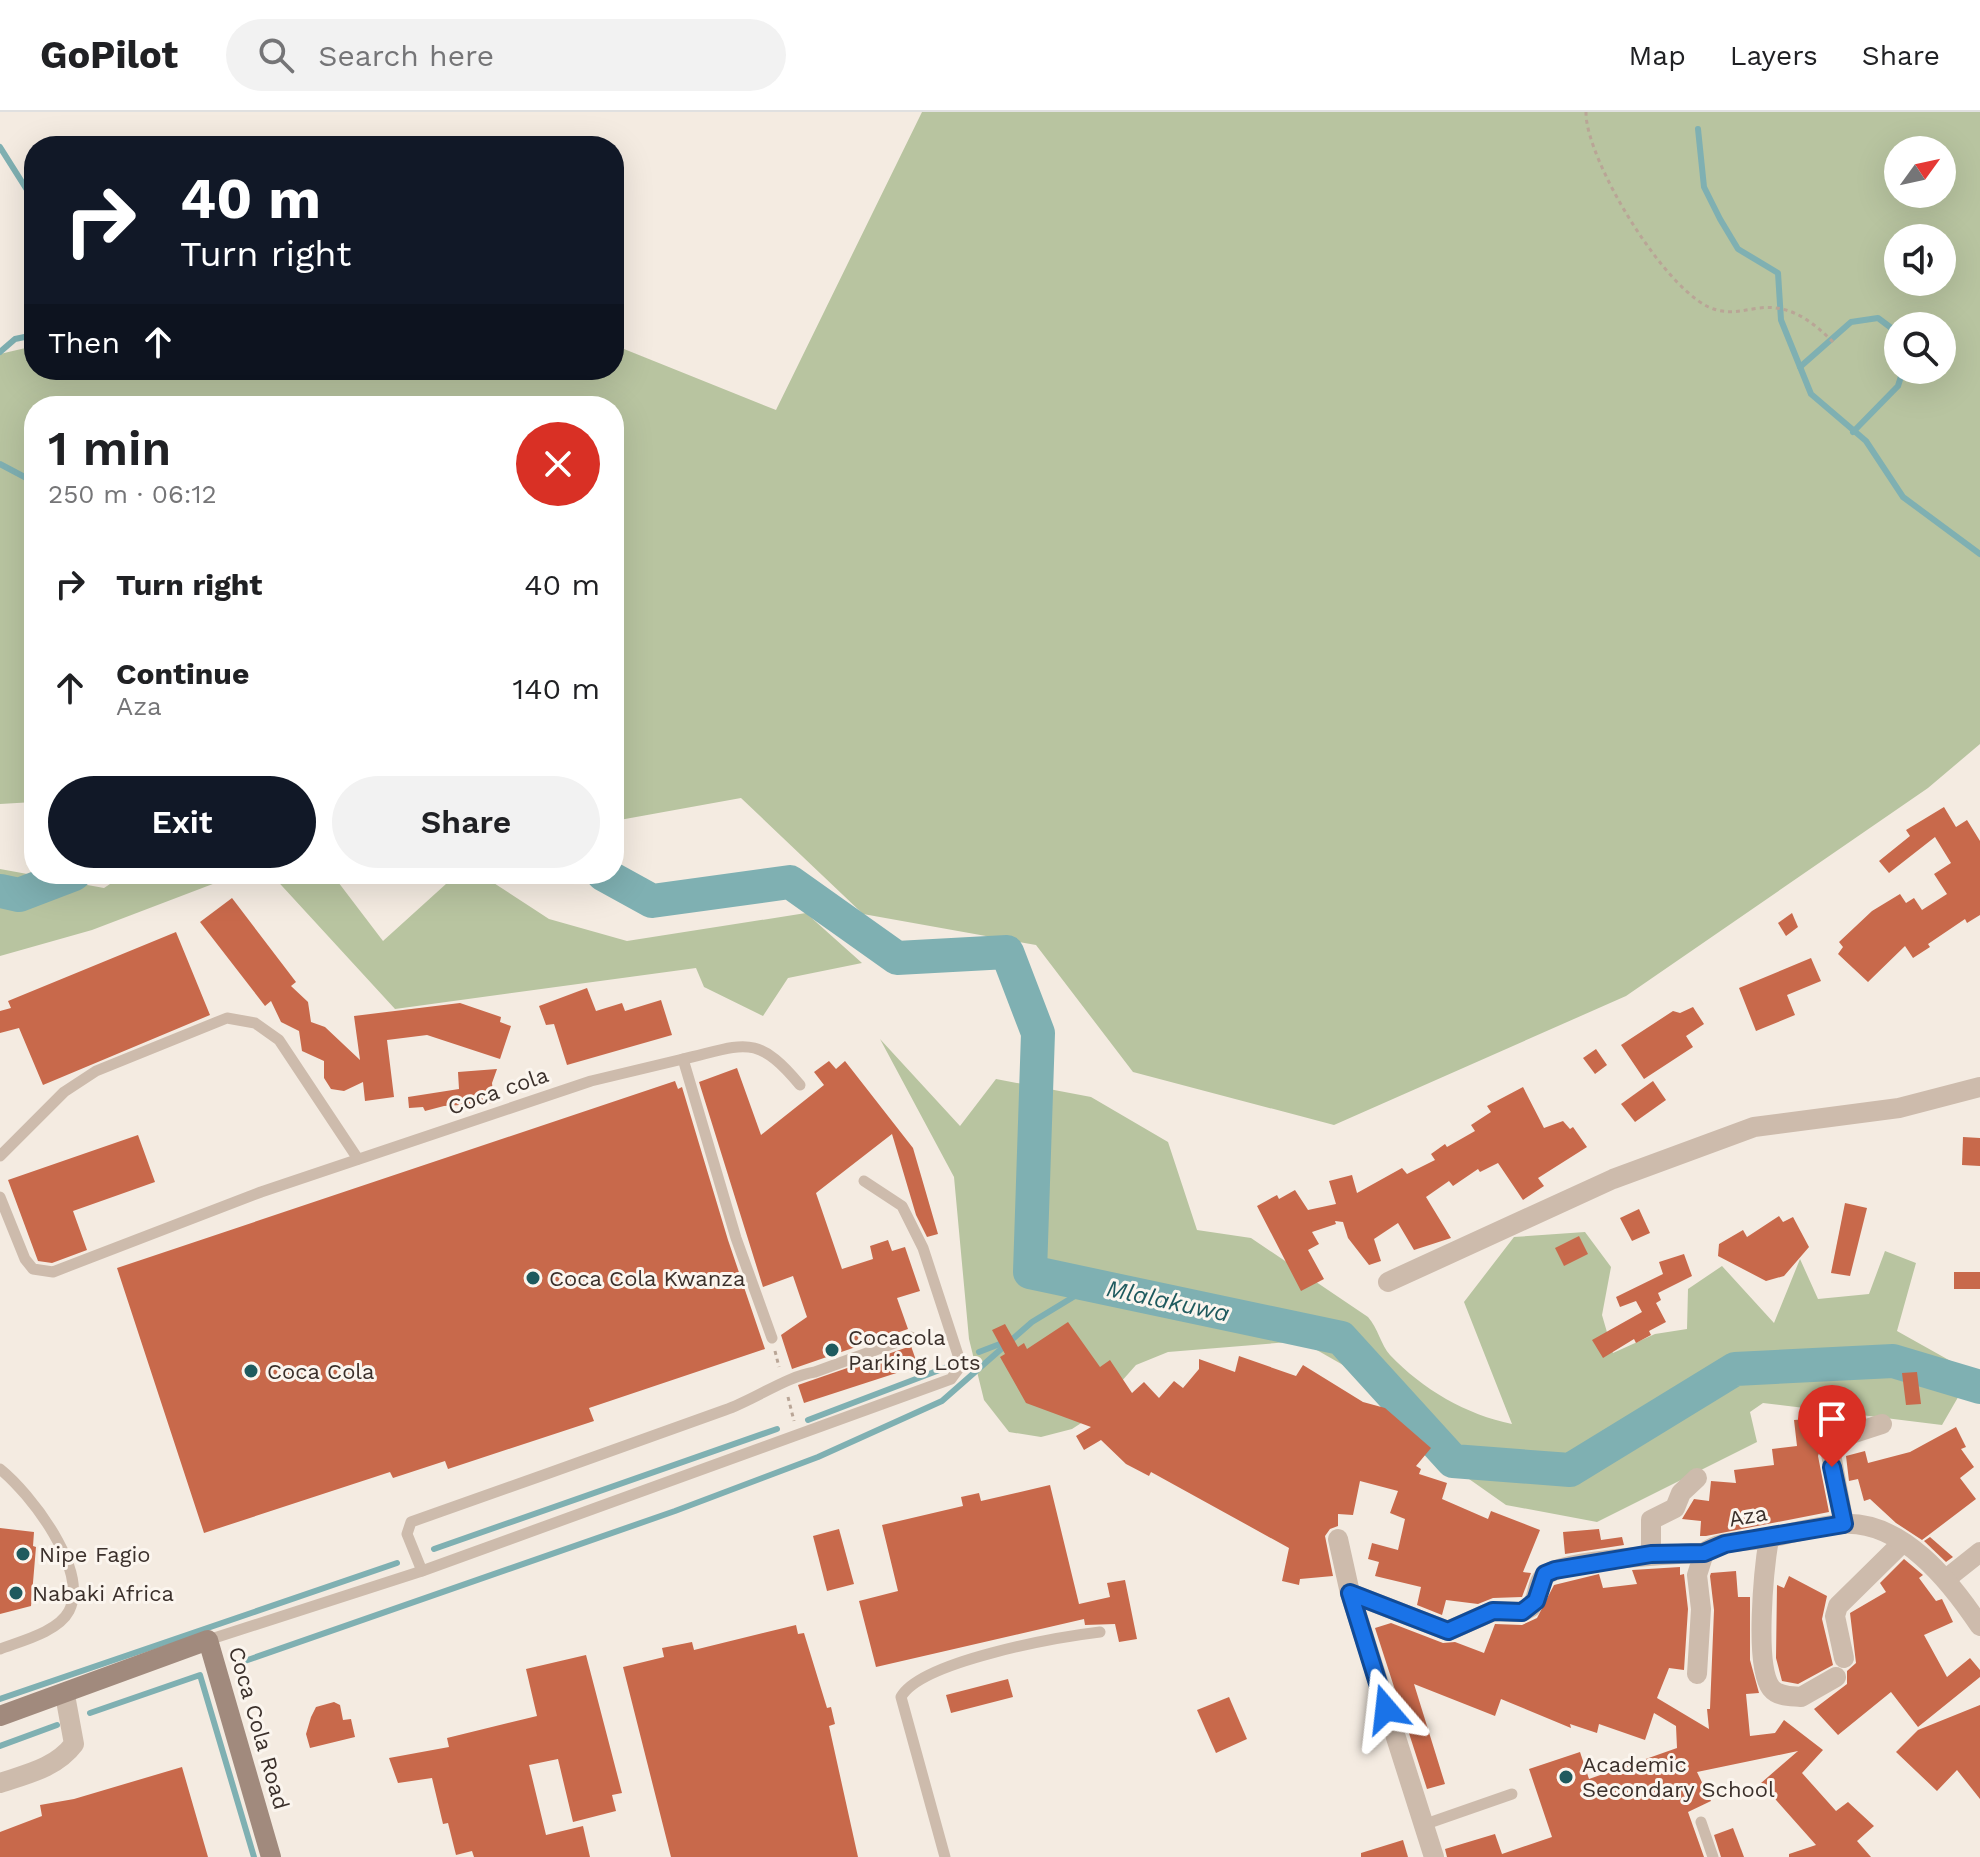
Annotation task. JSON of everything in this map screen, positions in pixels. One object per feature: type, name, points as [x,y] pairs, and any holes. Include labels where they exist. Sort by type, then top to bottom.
[{"type":"main road","name":"Coca Cola Road","points":[[0,1716],[65,1695],[208,1640],[271,1857]]},
{"type":"street","points":[[1388,1282],[1613,1179],[1754,1127],[1899,1108],[1980,1087]]},
{"type":"street","points":[[1844,1524],[1831,1454],[1845,1436],[1882,1424]]},
{"type":"street","points":[[1651,1554],[1651,1520],[1675,1508],[1681,1493],[1697,1478]]},
{"type":"street","name":"Aza","points":[[1350,1593],[1448,1631],[1493,1611],[1522,1612],[1531,1607],[1540,1581],[1555,1570],[1651,1554],[1704,1553],[1725,1544],[1844,1524],[1880,1531],[1902,1543],[1946,1579],[1980,1626]]},
{"type":"street","points":[[1769,1538],[1764,1572],[1762,1641],[1769,1685],[1776,1693],[1801,1697],[1840,1667],[1835,1616],[1838,1606],[1902,1543]]},
{"type":"street","points":[[1338,1539],[1350,1593],[1434,1857]]},
{"type":"street","points":[[1946,1579],[1980,1552]]},
{"type":"street","points":[[1697,1674],[1701,1609],[1697,1575],[1704,1553]]},
{"type":"street","points":[[0,1783],[51,1764],[64,1757],[74,1744],[65,1695]]},
{"type":"lane","points":[[0,1156],[64,1092],[96,1071],[227,1018],[255,1023],[279,1040],[358,1159]]},
{"type":"lane","name":"Coca cola","points":[[0,1197],[25,1259],[33,1269],[53,1272],[261,1192],[591,1081],[739,1046],[760,1047],[777,1058],[800,1085]]},
{"type":"lane","points":[[683,1059],[736,1238],[772,1338]]},
{"type":"lane","points":[[208,1640],[422,1571],[947,1382],[959,1368],[947,1319],[923,1248],[902,1206],[864,1181]]},
{"type":"lane","points":[[422,1571],[407,1534],[411,1522],[730,1409],[798,1375],[815,1372],[911,1337]]},
{"type":"lane","points":[[0,1469],[46,1521],[67,1559],[74,1598],[68,1614],[41,1633],[0,1649]]},
{"type":"lane","points":[[945,1857],[901,1697],[907,1687],[936,1672],[1039,1639],[1100,1632]]},
{"type":"lane","points":[[1423,1825],[1512,1794]]},
{"type":"lane","points":[[1701,1822],[1713,1857]]},
{"type":"path","points":[[1586,112],[1591,146],[1665,273],[1689,296],[1715,310],[1741,313],[1761,308],[1788,310],[1834,343]]},
{"type":"green space","points":[[922,112],[1980,112],[1980,744],[1928,788],[1626,996],[1334,1125],[1133,1072],[1036,945],[863,914],[741,798],[624,819],[624,396],[24,396],[24,803],[0,804],[0,354],[24,348],[24,380],[624,380],[624,349],[776,410]]},
{"type":"green space","points":[[0,869],[24,873],[24,884],[82,884],[104,888],[110,884],[213,884],[92,930],[0,956]]},
{"type":"green space","points":[[280,884],[340,884],[383,941],[446,884],[495,884],[549,919],[627,941],[806,913],[862,963],[788,978],[763,1016],[704,987],[696,968],[395,1009]]},
{"type":"green space","points":[[880,1039],[960,1126],[996,1079],[1091,1097],[1168,1142],[1197,1230],[1251,1238],[1368,1317],[1390,1355],[1416,1379],[1446,1399],[1495,1420],[1512,1424],[1464,1302],[1514,1237],[1585,1232],[1611,1267],[1602,1315],[1613,1353],[1655,1334],[1687,1329],[1688,1289],[1722,1266],[1774,1323],[1800,1259],[1818,1299],[1869,1294],[1885,1251],[1916,1263],[1897,1331],[1972,1373],[1942,1425],[1763,1403],[1750,1412],[1757,1442],[1597,1522],[1506,1505],[1442,1460],[1422,1431],[1388,1398],[1350,1369],[1301,1341],[1168,1352],[1136,1365],[1089,1418],[1072,1429],[1041,1437],[1009,1432],[984,1400],[969,1339],[954,1177]]},
{"type":"building","points":[[1944,807],[1956,827],[1967,820],[1980,841],[1980,915],[1967,923],[1965,919],[1913,958],[1905,946],[1868,982],[1838,954],[1843,947],[1839,942],[1872,911],[1900,894],[1906,903],[1914,898],[1922,910],[1947,894],[1934,874],[1951,863],[1935,837],[1889,873],[1879,861],[1910,836],[1906,830]]},
{"type":"building","points":[[232,898],[296,982],[291,986],[308,1002],[311,1022],[325,1027],[360,1060],[354,1016],[460,1003],[501,1017],[500,1022],[511,1026],[500,1059],[427,1035],[387,1040],[394,1097],[365,1101],[363,1082],[344,1091],[331,1089],[324,1078],[324,1061],[302,1051],[299,1031],[281,1022],[271,1001],[265,1006],[200,922]]},
{"type":"building","points":[[1792,913],[1798,927],[1786,936],[1778,923]]},
{"type":"building","points":[[176,932],[210,1015],[43,1085],[19,1028],[0,1033],[0,1011],[11,1008],[8,1001]]},
{"type":"building","points":[[1811,958],[1821,981],[1787,995],[1795,1015],[1756,1031],[1739,988]]},
{"type":"building","points":[[587,988],[596,1011],[622,1003],[625,1011],[661,1000],[672,1035],[567,1065],[554,1024],[546,1025],[539,1006]]},
{"type":"building","points":[[1693,1007],[1704,1024],[1686,1036],[1693,1047],[1644,1079],[1621,1045],[1673,1011],[1680,1013]]},
{"type":"building","points":[[1596,1049],[1607,1065],[1595,1074],[1583,1058]]},
{"type":"building","points":[[829,1061],[836,1069],[845,1061],[913,1148],[938,1234],[927,1237],[916,1215],[892,1134],[816,1193],[842,1269],[873,1259],[870,1246],[888,1240],[892,1251],[905,1247],[920,1291],[897,1298],[908,1329],[792,1369],[781,1335],[807,1317],[793,1276],[763,1287],[699,1082],[737,1068],[761,1135],[824,1085],[814,1072]]},
{"type":"building","points":[[497,1069],[492,1083],[494,1103],[444,1106],[425,1111],[423,1107],[409,1108],[408,1097],[459,1089],[458,1072]]},
{"type":"building","name":"Coca Cola Kwanza","points":[[675,1081],[678,1089],[682,1087],[765,1349],[589,1408],[594,1421],[448,1469],[445,1461],[393,1478],[390,1472],[204,1533],[117,1268]]},
{"type":"building","points":[[1653,1081],[1666,1100],[1635,1122],[1621,1104]]},
{"type":"building","points":[[1523,1087],[1544,1128],[1563,1121],[1570,1129],[1573,1127],[1587,1147],[1538,1178],[1544,1186],[1523,1200],[1498,1163],[1480,1172],[1478,1169],[1453,1186],[1449,1181],[1426,1197],[1451,1238],[1414,1250],[1398,1223],[1374,1239],[1381,1261],[1369,1265],[1348,1238],[1343,1222],[1335,1221],[1336,1224],[1312,1232],[1319,1244],[1308,1250],[1324,1279],[1301,1291],[1257,1206],[1295,1190],[1308,1210],[1336,1204],[1329,1181],[1352,1175],[1357,1193],[1402,1168],[1407,1174],[1435,1160],[1431,1154],[1445,1144],[1447,1147],[1475,1131],[1471,1125],[1491,1112],[1487,1106]]},
{"type":"building","points":[[138,1135],[155,1182],[73,1211],[87,1250],[52,1263],[38,1261],[8,1180]]},
{"type":"building","points":[[1963,1137],[1980,1138],[1980,1166],[1962,1165]]},
{"type":"building","points":[[1845,1203],[1867,1208],[1850,1276],[1831,1273]]},
{"type":"building","points":[[1639,1209],[1650,1233],[1632,1241],[1620,1218]]},
{"type":"building","points":[[1779,1216],[1783,1222],[1793,1217],[1809,1247],[1784,1276],[1766,1281],[1718,1256],[1719,1244],[1743,1230],[1747,1237]]},
{"type":"building","points":[[1579,1236],[1588,1254],[1564,1266],[1555,1248]]},
{"type":"building","points":[[1684,1254],[1692,1276],[1658,1293],[1661,1300],[1656,1303],[1666,1322],[1649,1331],[1651,1335],[1636,1343],[1634,1339],[1603,1358],[1592,1340],[1642,1312],[1636,1301],[1620,1307],[1616,1297],[1663,1274],[1659,1262]]},
{"type":"building","points":[[1954,1272],[1980,1272],[1980,1289],[1954,1289]]},
{"type":"building","points":[[1068,1322],[1100,1367],[1110,1360],[1132,1393],[1144,1382],[1159,1398],[1174,1381],[1183,1388],[1199,1369],[1199,1359],[1235,1372],[1239,1356],[1296,1376],[1303,1365],[1363,1402],[1385,1408],[1431,1448],[1416,1466],[1421,1469],[1419,1474],[1447,1483],[1442,1499],[1488,1519],[1491,1511],[1540,1530],[1523,1572],[1531,1573],[1522,1597],[1493,1598],[1478,1604],[1446,1600],[1442,1615],[1417,1605],[1421,1587],[1375,1576],[1379,1562],[1368,1559],[1372,1543],[1398,1550],[1405,1519],[1390,1513],[1398,1491],[1360,1481],[1353,1515],[1338,1514],[1338,1526],[1330,1529],[1325,1536],[1333,1576],[1300,1579],[1299,1585],[1282,1581],[1289,1548],[1151,1472],[1149,1476],[1126,1464],[1101,1440],[1084,1450],[1076,1436],[1091,1427],[1026,1403],[1000,1357],[1005,1354],[992,1330],[1005,1324],[1018,1347],[1024,1343],[1027,1349]]},
{"type":"building","points":[[911,1346],[918,1366],[804,1403],[798,1385]]},
{"type":"building","points":[[1917,1372],[1921,1404],[1906,1405],[1902,1373]]},
{"type":"building","points":[[1820,1418],[1822,1444],[1818,1456],[1829,1512],[1706,1536],[1700,1536],[1701,1521],[1682,1519],[1694,1499],[1709,1501],[1711,1481],[1736,1483],[1734,1470],[1774,1465],[1772,1449],[1797,1446],[1794,1420]]},
{"type":"building","points":[[1956,1427],[1966,1447],[1961,1449],[1974,1467],[1960,1478],[1976,1499],[1922,1540],[1896,1523],[1870,1499],[1864,1501],[1858,1479],[1849,1481],[1846,1456],[1865,1451],[1868,1463],[1910,1452]]},
{"type":"building","points":[[1050,1485],[1079,1604],[1110,1597],[1107,1583],[1125,1580],[1137,1639],[1119,1642],[1115,1624],[1085,1625],[1084,1619],[876,1667],[859,1601],[898,1591],[882,1525],[963,1506],[961,1497],[979,1493],[981,1501]]},
{"type":"building","name":"Nabaki Africa","points":[[0,1528],[34,1532],[33,1546],[36,1547],[31,1606],[0,1614]]},
{"type":"building","points":[[839,1529],[854,1584],[827,1591],[813,1536]]},
{"type":"building","points":[[1599,1529],[1601,1540],[1622,1537],[1624,1545],[1565,1554],[1563,1532]]},
{"type":"building","points":[[1930,1537],[1953,1557],[1946,1562],[1924,1541]]},
{"type":"building","points":[[1904,1559],[1923,1575],[1919,1578],[1936,1601],[1942,1599],[1953,1622],[1924,1635],[1947,1677],[1970,1658],[1980,1670],[1980,1677],[1918,1727],[1891,1692],[1838,1735],[1814,1709],[1847,1684],[1847,1671],[1856,1663],[1850,1613],[1886,1592],[1880,1583]]},
{"type":"building","points":[[1680,1567],[1680,1575],[1684,1574],[1688,1609],[1684,1670],[1669,1668],[1657,1698],[1709,1729],[1707,1709],[1710,1709],[1714,1610],[1710,1576],[1711,1573],[1736,1571],[1738,1597],[1750,1597],[1750,1660],[1759,1693],[1746,1694],[1750,1736],[1775,1733],[1784,1720],[1823,1750],[1802,1773],[1836,1811],[1848,1802],[1874,1826],[1857,1841],[1871,1857],[1789,1857],[1789,1854],[1816,1845],[1761,1783],[1798,1751],[1697,1772],[1711,1801],[1688,1812],[1704,1857],[1447,1857],[1445,1849],[1495,1834],[1502,1854],[1552,1837],[1529,1769],[1580,1752],[1589,1779],[1677,1748],[1676,1726],[1654,1713],[1645,1740],[1599,1724],[1597,1733],[1570,1724],[1571,1728],[1501,1699],[1495,1716],[1414,1684],[1445,1784],[1427,1789],[1375,1628],[1391,1623],[1443,1643],[1455,1642],[1484,1653],[1495,1624],[1522,1625],[1537,1618],[1554,1585],[1599,1574],[1603,1588],[1637,1584],[1632,1570]]},
{"type":"building","points":[[1789,1576],[1827,1596],[1822,1619],[1833,1665],[1798,1684],[1782,1681],[1776,1658],[1777,1585],[1784,1588]]},
{"type":"building","points":[[796,1625],[798,1634],[804,1633],[827,1708],[831,1707],[835,1724],[829,1726],[858,1857],[671,1857],[623,1667],[664,1657],[662,1648],[692,1642],[694,1650]]},
{"type":"building","points":[[586,1655],[622,1793],[612,1795],[616,1811],[573,1822],[558,1759],[529,1765],[546,1835],[583,1826],[590,1857],[474,1857],[472,1851],[456,1855],[448,1823],[443,1824],[432,1778],[398,1783],[389,1758],[449,1747],[447,1738],[537,1716],[526,1669]]},
{"type":"building","points":[[1008,1679],[1013,1697],[951,1713],[946,1695]]},
{"type":"building","points":[[1229,1697],[1247,1739],[1216,1753],[1197,1710]]},
{"type":"building","points":[[334,1702],[340,1705],[343,1720],[351,1719],[355,1737],[310,1748],[306,1734],[316,1707]]},
{"type":"building","points":[[1980,1705],[1980,1799],[1957,1770],[1937,1791],[1896,1752],[1918,1730]]},
{"type":"building","points":[[182,1767],[208,1857],[0,1857],[0,1832],[42,1816],[40,1805],[74,1799]]},
{"type":"building","points":[[1733,1828],[1744,1857],[1721,1857],[1714,1835]]},
{"type":"building","points":[[1403,1840],[1408,1857],[1361,1857],[1361,1853]]},
{"type":"waterway","points":[[1698,129],[1704,187],[1738,249],[1778,273],[1781,320],[1811,394],[1866,441],[1903,497],[1980,554]]},
{"type":"waterway","points":[[0,147],[24,185]]},
{"type":"waterway","points":[[1800,367],[1851,322],[1878,318],[1884,322]]},
{"type":"waterway","points":[[0,352],[15,339],[24,337]]},
{"type":"waterway","points":[[1853,432],[1899,384]]},
{"type":"waterway","points":[[0,464],[24,477]]},
{"type":"waterway","name":"Mlalakuwa","points":[[621,884],[652,901],[790,882],[897,958],[1007,952],[1038,1033],[1030,1272],[1341,1338],[1453,1461],[1570,1470],[1735,1369],[1893,1361],[1980,1387]]},
{"type":"waterway","name":"Mlalakuwa","points":[[0,891],[19,895],[48,884]]},
{"type":"waterway","points":[[239,1663],[675,1511],[818,1457],[942,1401],[1032,1322],[1093,1285]]},
{"type":"waterway","points":[[979,1352],[1005,1342]]},
{"type":"waterway","points":[[808,1420],[950,1366]]},
{"type":"waterway","points":[[434,1549],[777,1429]]},
{"type":"waterway","points":[[0,1699],[397,1563]]},
{"type":"waterway","points":[[90,1713],[200,1675],[254,1857]]},
{"type":"waterway","points":[[0,1746],[57,1725]]},
{"type":"place","name":"Coca Cola Kwanza","points":[[533,1278]]},
{"type":"place","name":"Cocacola Parking Lots","points":[[832,1350]]},
{"type":"place","name":"Coca Cola","points":[[251,1371]]},
{"type":"place","name":"Nipe Fagio","points":[[23,1554]]},
{"type":"place","name":"Nabaki Africa","points":[[16,1593]]},
{"type":"place","name":"Academic Secondary School","points":[[1566,1777]]},
{"type":"route","points":[[1386,1709],[1350,1593],[1448,1631],[1493,1611],[1522,1612],[1536,1601],[1540,1581],[1545,1574],[1555,1570],[1651,1554],[1704,1553],[1725,1544],[1844,1524],[1832,1467]]}]
